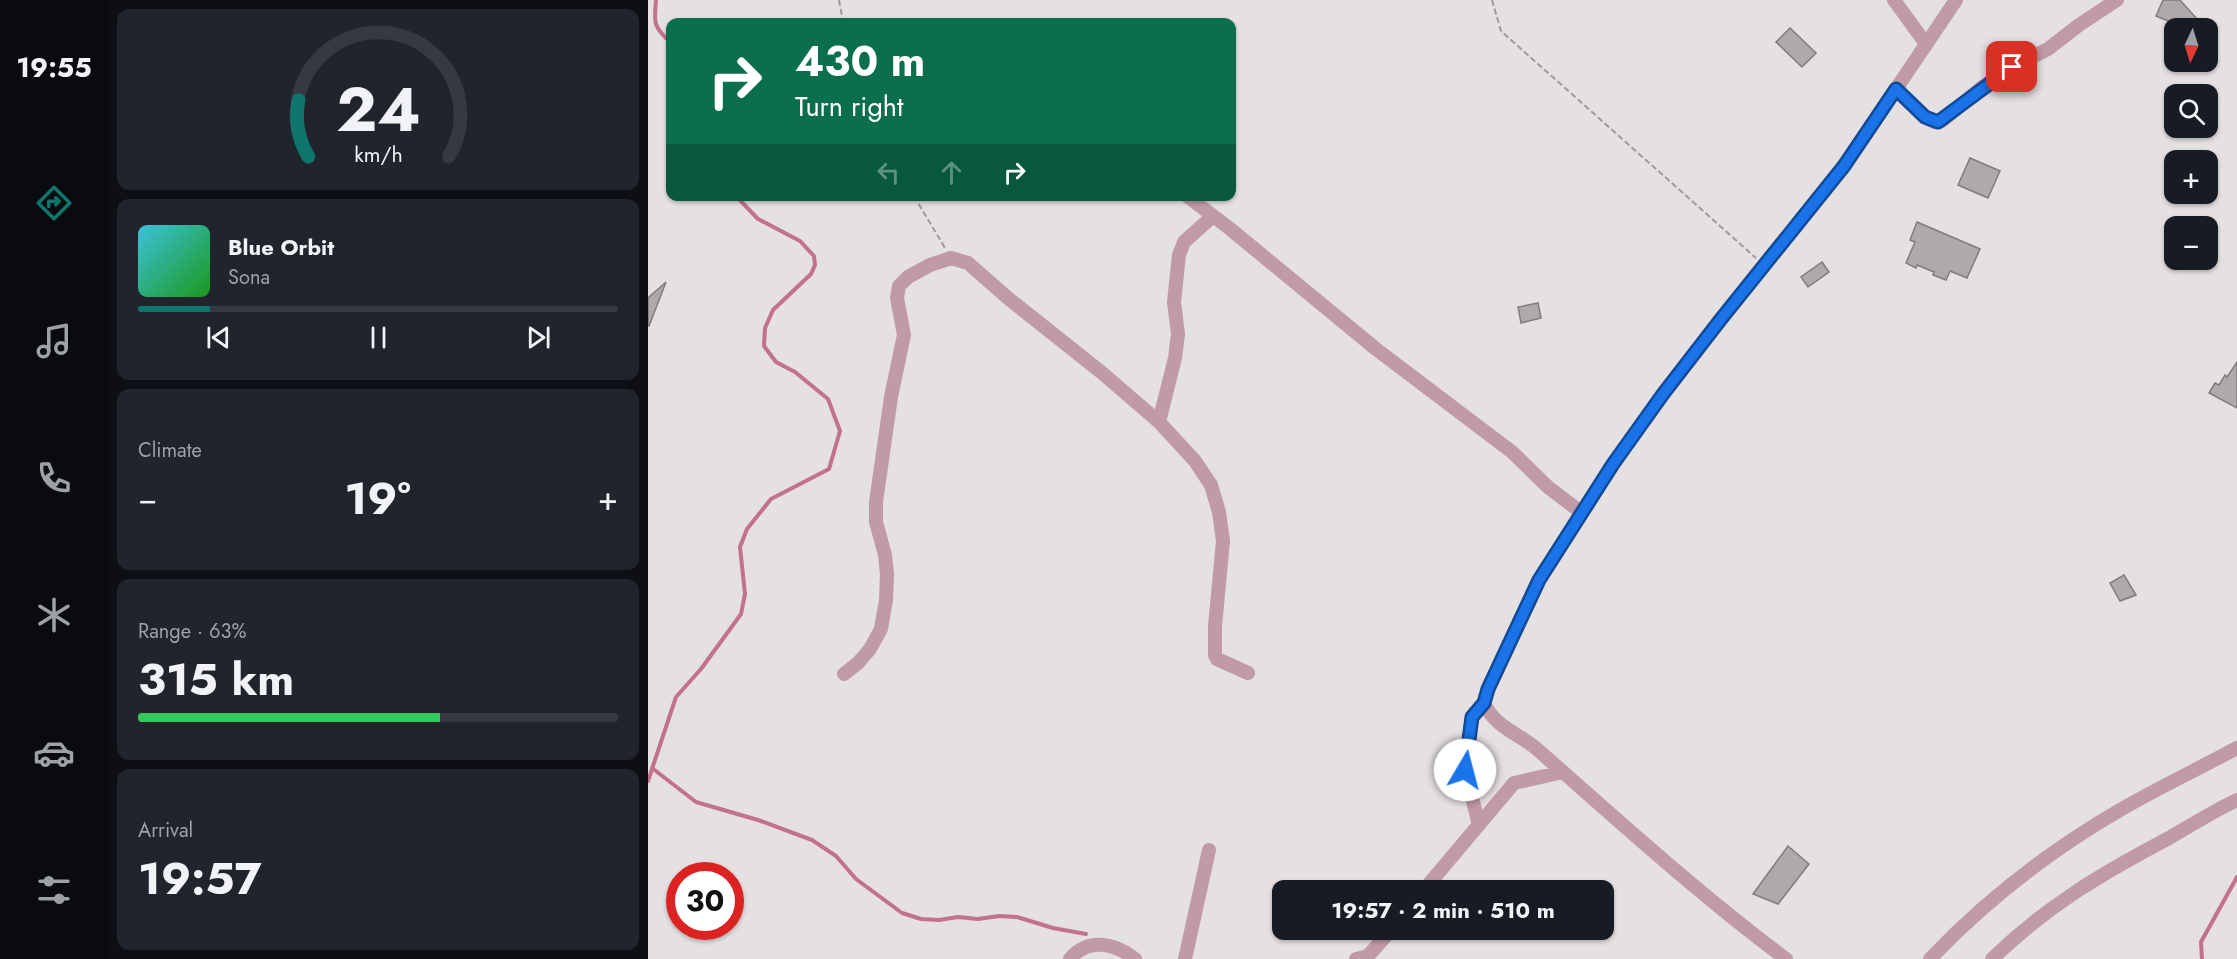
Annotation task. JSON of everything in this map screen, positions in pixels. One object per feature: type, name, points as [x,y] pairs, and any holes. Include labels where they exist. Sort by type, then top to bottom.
[{"type":"street","points":[[1894,0],[1926,44]]},
{"type":"street","points":[[1479,825],[1465,770],[1472,717],[1484,703],[1488,689],[1539,580],[1613,464],[1663,394],[1844,166],[1956,0]]},
{"type":"street","points":[[1896,89],[1925,117],[1934,122],[1942,121],[1981,88],[2012,67],[2048,49],[2117,0]]},
{"type":"street","points":[[1194,201],[1376,349],[1512,452],[1548,487],[1582,513]]},
{"type":"street","points":[[1159,422],[1178,334],[1174,302],[1179,255],[1184,242],[1213,216]]},
{"type":"street","points":[[843,674],[858,663],[870,649],[881,629],[886,600],[886,564],[876,522],[876,502],[891,397],[904,335],[897,297],[899,286],[908,277],[951,258],[968,263],[1009,299],[1101,372],[1159,422],[1195,461],[1212,485],[1223,541],[1215,626],[1215,656],[1248,673]]},
{"type":"street","points":[[1484,703],[1490,715],[1504,727],[1530,743],[1656,853],[1786,959]]},
{"type":"street","points":[[1930,959],[1968,921],[2068,843],[2121,810],[2237,748]]},
{"type":"street","points":[[1432,880],[1514,783],[1563,772]]},
{"type":"street","points":[[1992,959],[2041,915],[2085,885],[2237,800]]},
{"type":"street","points":[[1185,959],[1209,850]]},
{"type":"street","points":[[1356,959],[1368,957],[1382,940]]},
{"type":"street","points":[[1070,959],[1082,947],[1094,944],[1106,944],[1118,948],[1135,959]]},
{"type":"path","points":[[839,0],[842,18]]},
{"type":"path","points":[[1491,0],[1501,31],[1764,266]]},
{"type":"path","points":[[917,201],[951,258]]},
{"type":"building","points":[[2163,0],[2180,0],[2196,18],[2164,19],[2156,16]]},
{"type":"building","points":[[1790,28],[1816,53],[1802,67],[1776,42]]},
{"type":"building","points":[[1970,158],[2000,171],[1988,198],[1958,185]]},
{"type":"building","points":[[1917,222],[1980,249],[1967,278],[1950,271],[1946,280],[1933,275],[1934,272],[1906,263],[1915,242],[1910,240]]},
{"type":"building","points":[[1822,262],[1829,272],[1808,287],[1801,277]]},
{"type":"building","points":[[666,282],[649,326],[648,326],[648,298]]},
{"type":"building","points":[[1538,303],[1541,318],[1521,323],[1518,307]]},
{"type":"building","points":[[2237,362],[2237,408],[2209,393],[2215,383],[2219,385],[2225,375],[2227,377]]},
{"type":"building","points":[[2124,575],[2136,595],[2120,601],[2110,583]]},
{"type":"building","points":[[1788,846],[1809,864],[1778,904],[1753,894]]},
{"type":"waterway","points":[[656,0],[656,24],[666,38]]},
{"type":"waterway","points":[[648,781],[676,697],[701,669],[741,614],[745,594],[740,547],[747,529],[771,499],[829,469],[840,431],[828,399],[795,372],[776,362],[764,346],[765,328],[773,310],[811,274],[815,265],[814,256],[800,241],[758,219],[741,201]]},
{"type":"waterway","points":[[652,768],[696,802],[758,820],[812,840],[836,856],[856,879],[902,913],[921,919],[939,920],[958,917],[978,919],[999,916],[1017,917],[1053,928],[1086,934]]},
{"type":"waterway","points":[[2202,959],[2201,942],[2237,877]]},
{"type":"route","points":[[1465,770],[1472,717],[1484,703],[1488,689],[1539,580],[1613,464],[1663,394],[1844,166],[1896,89],[1925,117],[1938,122],[2012,67]]}]
